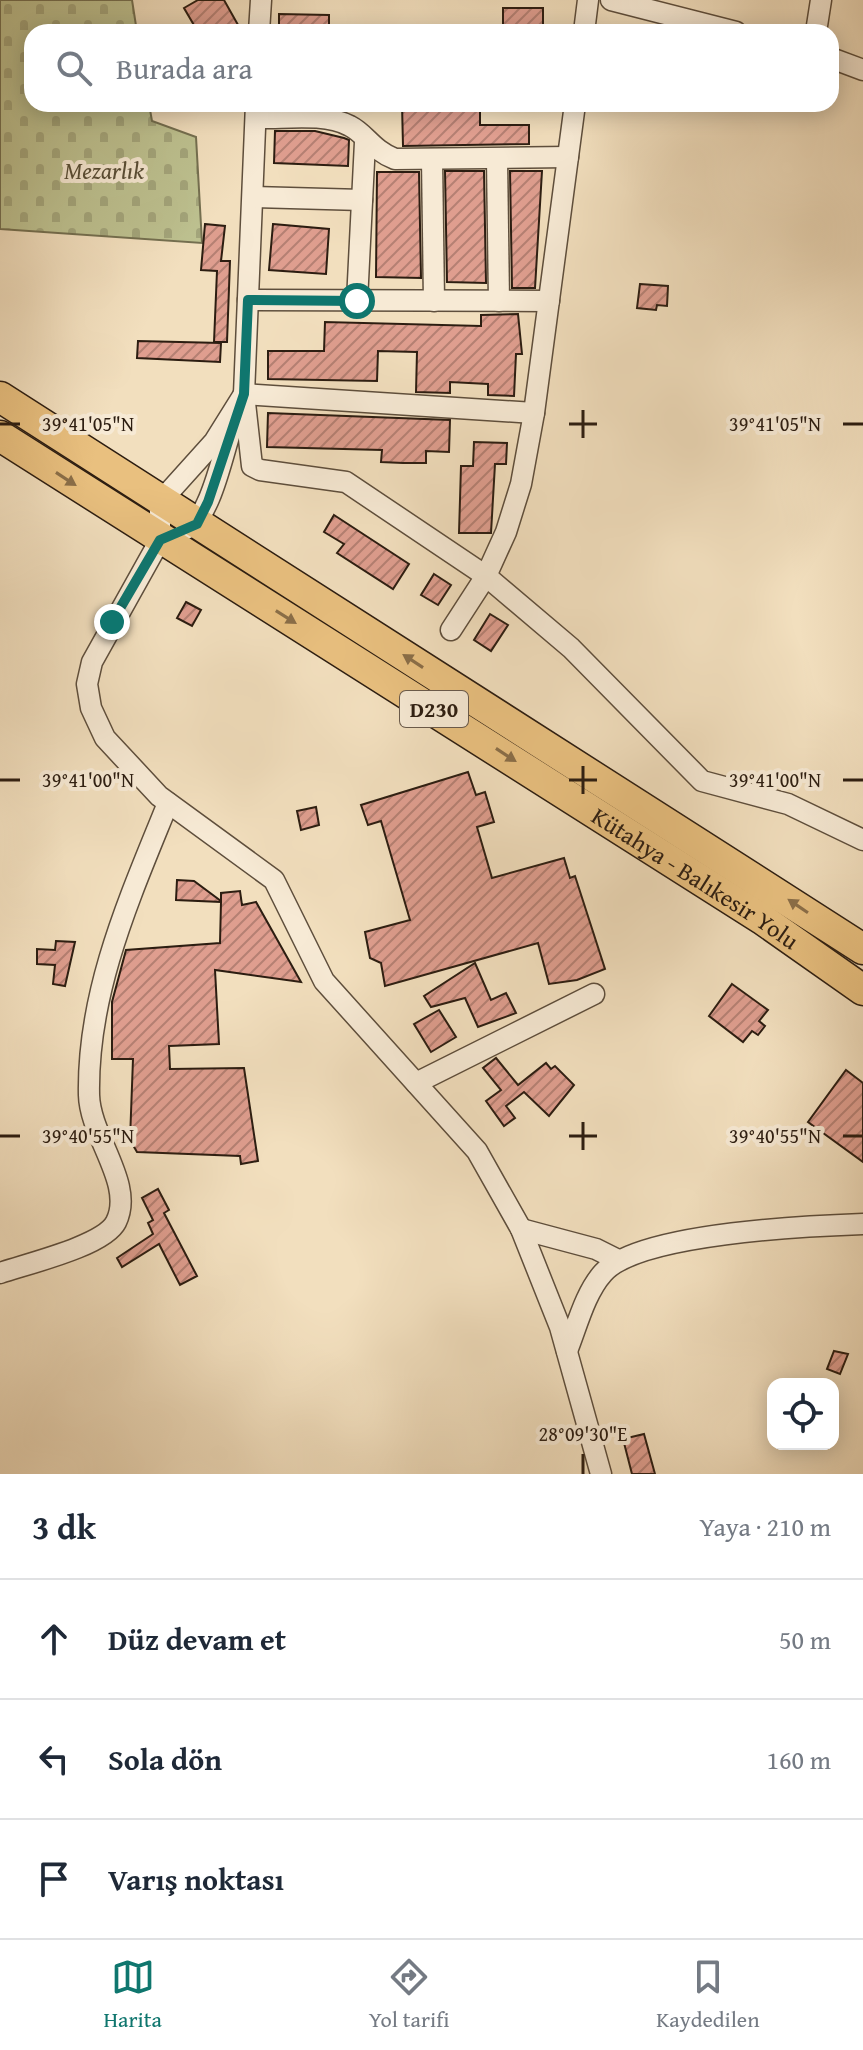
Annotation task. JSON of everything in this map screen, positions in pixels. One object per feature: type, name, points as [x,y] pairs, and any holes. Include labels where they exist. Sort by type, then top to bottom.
[{"type":"highway","name":"Kütahya - Balıkesir Yolu","points":[[0,397],[863,949]]},
{"type":"highway","name":"Kütahya - Balıkesir Yolu","points":[[0,436],[762,919],[863,990]]},
{"type":"street","points":[[260,24],[261,0]]},
{"type":"street","points":[[585,24],[588,0]]},
{"type":"street","points":[[611,0],[705,24]]},
{"type":"street","points":[[817,24],[821,0]]},
{"type":"street","points":[[839,61],[863,70]]},
{"type":"street","points":[[256,112],[244,394],[252,466],[346,482],[486,576],[571,648],[702,781],[788,804],[863,840]]},
{"type":"street","points":[[265,112],[327,119],[351,126],[365,142],[395,159],[568,157]]},
{"type":"street","points":[[451,630],[486,576],[506,532],[521,484],[534,413],[574,112]]},
{"type":"street","points":[[357,301],[365,142]]},
{"type":"street","points":[[432,159],[434,301]]},
{"type":"street","points":[[497,159],[499,301]]},
{"type":"street","points":[[253,197],[362,200]]},
{"type":"street","points":[[248,300],[549,301]]},
{"type":"street","points":[[244,394],[534,413]]},
{"type":"street","points":[[244,394],[214,442],[160,502],[160,540],[99,648],[87,684],[91,708],[105,738],[168,803],[274,880],[324,981],[477,1151],[521,1229],[567,1351],[601,1474]]},
{"type":"street","points":[[160,540],[197,524],[208,502],[244,394]]},
{"type":"street","points":[[0,1273],[75,1248],[111,1230],[119,1213],[120,1185],[94,1128],[89,1095],[98,998],[112,941],[168,803]]},
{"type":"street","points":[[416,1083],[594,994]]},
{"type":"street","points":[[567,1351],[596,1283],[618,1260],[639,1251],[700,1237],[863,1224]]},
{"type":"street","points":[[521,1229],[596,1249],[618,1260]]},
{"type":"green space","name":"Mezarlık","points":[[0,0],[132,0],[136,24],[24,24],[24,112],[150,112],[152,121],[196,137],[202,243],[0,229]]},
{"type":"building","points":[[198,0],[224,0],[238,24],[193,24],[184,8]]},
{"type":"building","points":[[503,8],[543,8],[543,24],[503,24]]},
{"type":"building","points":[[279,14],[329,15],[329,24],[279,24]]},
{"type":"building","points":[[402,112],[480,112],[480,125],[529,125],[529,144],[403,146]]},
{"type":"building","points":[[275,131],[315,131],[349,140],[348,166],[274,163]]},
{"type":"building","points":[[445,171],[484,171],[486,283],[447,282]]},
{"type":"building","points":[[510,171],[542,171],[535,288],[512,288]]},
{"type":"building","points":[[377,172],[419,172],[421,278],[376,277]]},
{"type":"building","points":[[205,224],[225,226],[221,261],[230,261],[227,342],[214,342],[217,271],[201,270]]},
{"type":"building","points":[[273,224],[329,229],[326,274],[269,270]]},
{"type":"building","points":[[640,284],[668,286],[667,306],[657,305],[656,310],[637,308]]},
{"type":"building","points":[[518,314],[522,354],[516,354],[514,396],[488,395],[488,384],[450,382],[450,393],[416,392],[417,352],[378,351],[377,381],[268,379],[268,351],[324,351],[325,322],[481,326],[481,315]]},
{"type":"building","points":[[138,341],[221,343],[220,362],[137,358]]},
{"type":"building","points":[[268,413],[450,420],[449,452],[426,451],[426,463],[403,463],[381,462],[382,450],[267,447]]},
{"type":"building","points":[[474,442],[507,443],[506,464],[495,464],[491,533],[459,533],[461,466],[473,466]]},
{"type":"building","points":[[334,515],[409,564],[393,589],[337,553],[344,544],[324,532]]},
{"type":"building","points":[[434,574],[451,585],[438,605],[421,595]]},
{"type":"building","points":[[186,602],[201,610],[192,626],[177,618]]},
{"type":"building","points":[[490,614],[508,625],[491,651],[474,640]]},
{"type":"building","points":[[468,772],[476,795],[485,792],[494,822],[477,827],[492,878],[564,858],[570,878],[575,876],[605,969],[577,980],[549,984],[538,943],[385,986],[381,963],[370,958],[365,932],[410,920],[381,821],[368,825],[361,805]]},
{"type":"building","points":[[316,807],[319,825],[301,830],[297,811]]},
{"type":"building","points":[[177,880],[194,881],[221,901],[221,893],[240,891],[242,905],[256,902],[301,982],[215,970],[219,1044],[169,1046],[170,1069],[244,1068],[258,1161],[241,1164],[240,1156],[137,1152],[130,1140],[133,1059],[112,1059],[112,1002],[126,950],[220,943],[221,902],[176,900]]},
{"type":"building","points":[[56,941],[75,942],[65,986],[53,984],[55,965],[37,964],[37,949],[55,950]]},
{"type":"building","points":[[475,963],[491,1000],[506,993],[516,1013],[478,1027],[465,998],[431,1007],[424,996]]},
{"type":"building","points":[[732,984],[768,1010],[759,1021],[765,1026],[758,1035],[752,1031],[743,1042],[709,1016]]},
{"type":"building","points":[[439,1010],[456,1037],[431,1052],[414,1024]]},
{"type":"building","points":[[496,1058],[518,1085],[546,1063],[551,1069],[555,1066],[574,1085],[549,1116],[524,1092],[506,1106],[515,1118],[504,1126],[486,1101],[501,1090],[483,1068]]},
{"type":"building","points":[[846,1070],[863,1083],[863,1162],[808,1122]]},
{"type":"building","points":[[158,1189],[169,1210],[164,1213],[197,1276],[180,1285],[159,1244],[122,1267],[117,1258],[153,1234],[148,1223],[153,1220],[142,1198]]},
{"type":"building","points":[[834,1351],[848,1354],[840,1374],[827,1369]]},
{"type":"building","points":[[644,1434],[655,1474],[632,1474],[623,1439]]},
{"type":"route","points":[[112,622],[160,540],[197,524],[208,502],[244,394],[248,300],[357,301]]}]
